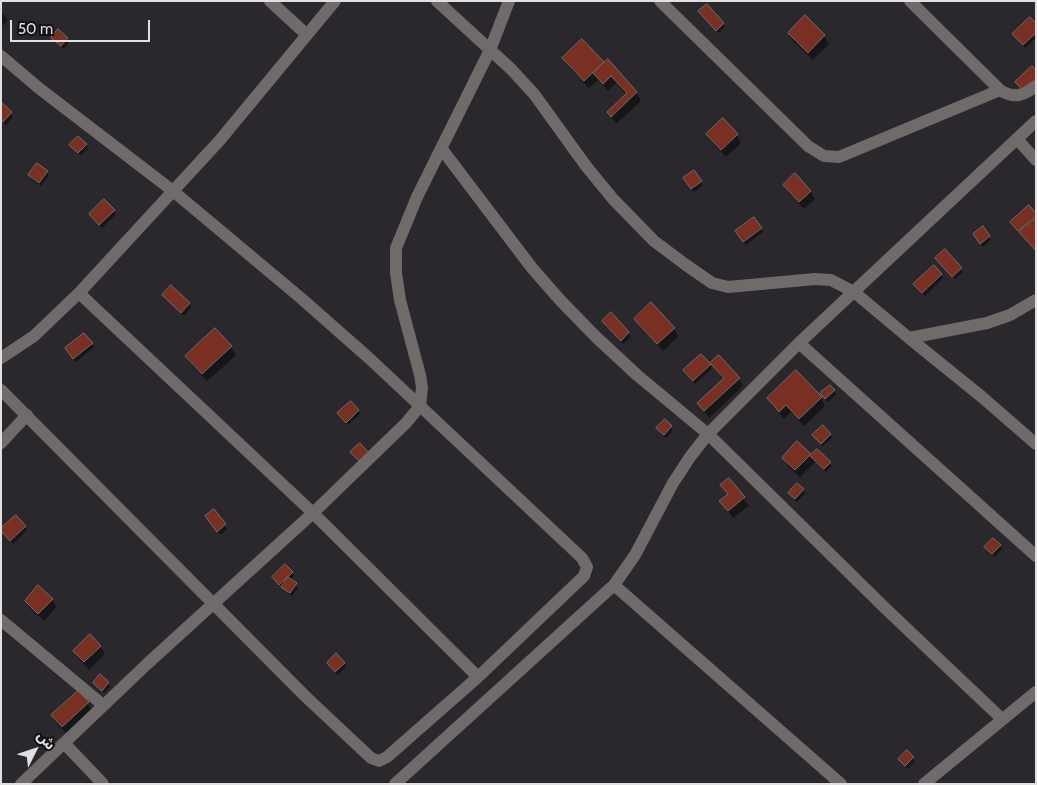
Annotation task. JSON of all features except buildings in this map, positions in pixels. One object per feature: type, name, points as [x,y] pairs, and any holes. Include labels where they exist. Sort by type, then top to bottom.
[{"type":"street","points":[[270,1],[306,34]]},
{"type":"street","points":[[1,358],[34,336],[79,293],[231,126],[335,1]]},
{"type":"street","points":[[437,1],[534,94],[586,166],[613,199],[654,241],[712,283],[728,287],[815,279],[831,280],[854,292],[1036,444]]},
{"type":"street","points":[[21,784],[213,602],[313,513],[406,423],[420,406],[422,387],[400,300],[396,272],[396,248],[417,197],[490,50],[510,1]]},
{"type":"street","points":[[660,1],[808,146],[824,156],[839,157],[1000,90]]},
{"type":"street","points":[[910,1],[1000,90],[1008,95],[1016,96],[1036,86]]},
{"type":"street","points":[[1,56],[40,89],[173,191],[302,299],[370,359],[582,558],[587,567],[584,576],[478,677],[387,757],[379,761],[371,758],[305,696],[1,390]]},
{"type":"street","points":[[397,783],[614,585],[635,555],[673,483],[708,434],[798,343],[1036,121]]},
{"type":"street","points":[[1017,139],[1036,160]]},
{"type":"street","points":[[441,148],[503,230],[560,300],[637,376],[708,434],[885,608],[1002,719]]},
{"type":"street","points":[[79,293],[313,513],[478,677]]},
{"type":"street","points":[[909,338],[986,323],[1010,315],[1036,300]]},
{"type":"street","points":[[798,343],[1036,556]]},
{"type":"street","points":[[1,443],[27,415]]},
{"type":"street","points":[[614,585],[841,784]]},
{"type":"street","points":[[1,620],[104,705]]},
{"type":"street","points":[[928,783],[1002,719],[1035,694]]},
{"type":"street","points":[[64,743],[102,784]]}]
